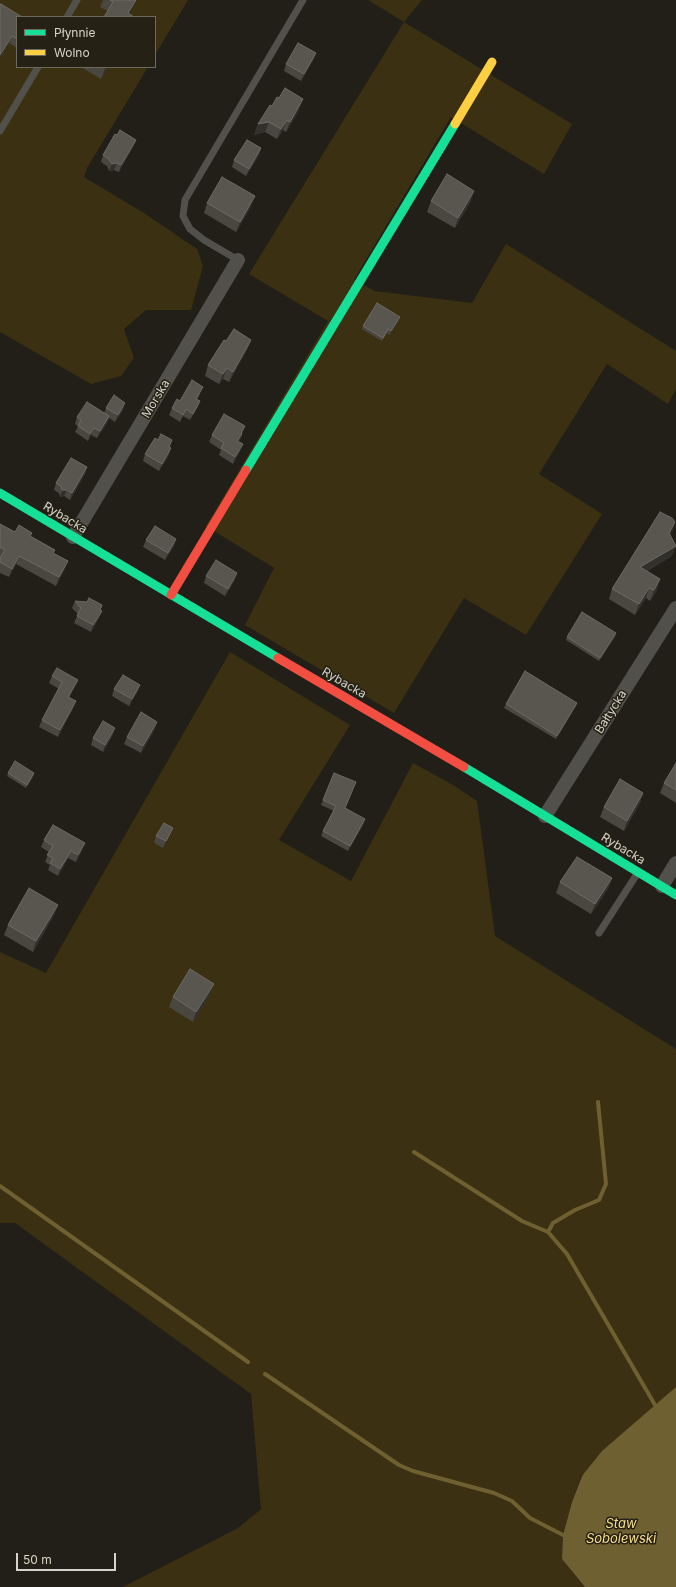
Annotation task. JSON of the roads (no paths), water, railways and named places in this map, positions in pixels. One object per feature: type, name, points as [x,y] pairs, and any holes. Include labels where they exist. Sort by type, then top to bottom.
[{"type":"street","points":[[171,595],[492,62]]},
{"type":"street","name":"Morska","points":[[73,537],[238,260]]},
{"type":"street","name":"Rybacka","points":[[0,493],[676,895]]},
{"type":"street","name":"Bałtycka","points":[[545,816],[676,608]]},
{"type":"street","points":[[662,886],[676,864]]},
{"type":"lane","points":[[68,16],[77,0]]},
{"type":"lane","points":[[238,260],[204,240],[190,229],[183,216],[185,200],[303,0]]},
{"type":"lane","points":[[0,131],[37,68]]},
{"type":"lane","points":[[600,933],[638,872]]},
{"type":"water","name":"Staw Sobolewski","points":[[676,1387],[676,1587],[585,1587],[562,1559],[563,1535],[572,1502],[582,1476],[602,1451]]},
{"type":"waterway","points":[[548,1232],[553,1223],[575,1210],[599,1200],[606,1184],[598,1102]]},
{"type":"waterway","points":[[414,1152],[522,1221],[548,1232],[567,1254],[655,1405]]},
{"type":"waterway","points":[[0,1186],[248,1362]]},
{"type":"waterway","points":[[265,1374],[399,1465],[413,1471],[494,1493],[512,1501],[530,1518],[563,1535]]}]
